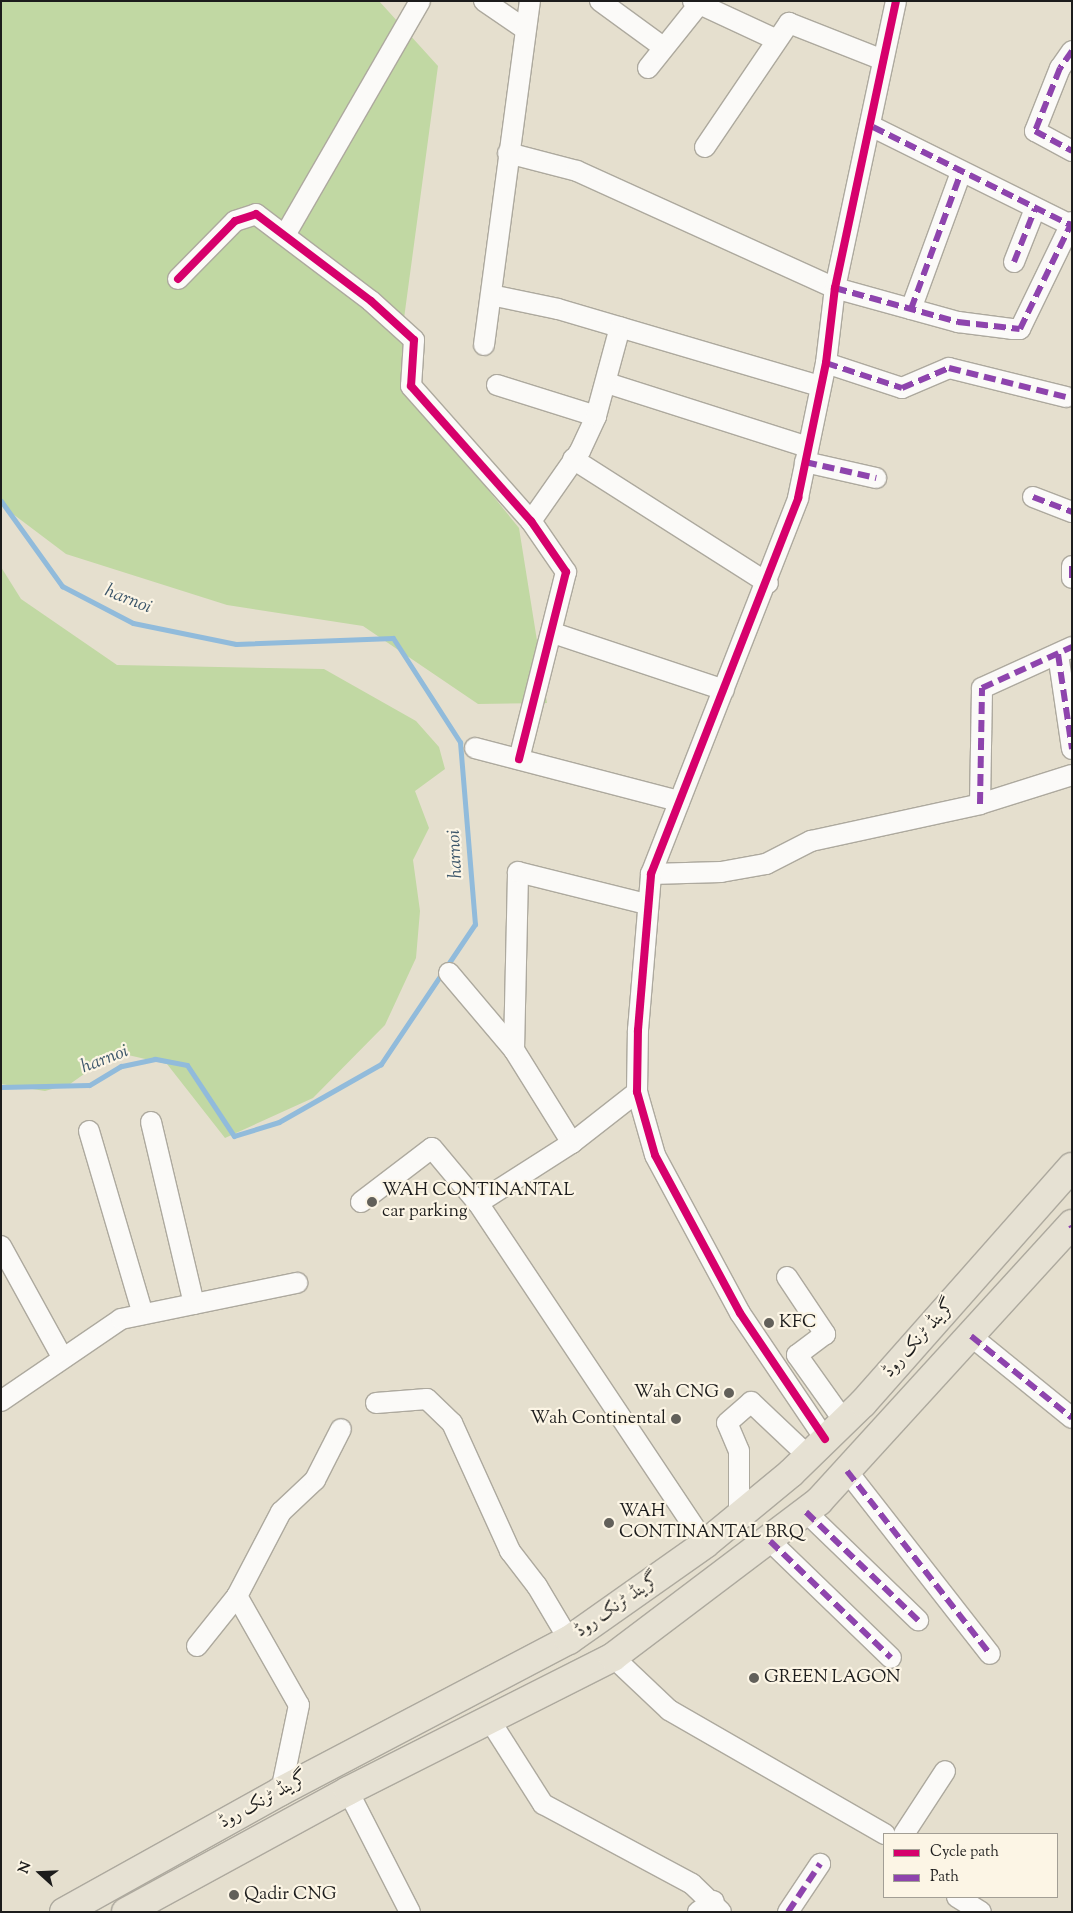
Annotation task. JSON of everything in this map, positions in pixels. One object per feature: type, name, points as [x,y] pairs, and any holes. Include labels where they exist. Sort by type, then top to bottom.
[{"type":"highway","name":"گرینڈ ٹرنک روڈ","points":[[64,1912],[281,1790],[569,1640],[705,1544],[808,1456],[844,1421],[1072,1167]]},
{"type":"highway","name":"گرینڈ ٹرنک روڈ","points":[[126,1912],[348,1791],[613,1657],[770,1541],[812,1506],[1071,1226]]},
{"type":"highway","points":[[808,1456],[812,1506]]},
{"type":"street","points":[[285,234],[420,1]]},
{"type":"street","points":[[484,1],[525,29]]},
{"type":"street","points":[[484,345],[508,153],[530,1]]},
{"type":"street","points":[[600,1],[663,47]]},
{"type":"street","points":[[808,1456],[740,1313],[651,1147],[637,1092],[646,904],[651,874],[768,583],[798,498],[826,363],[835,288],[873,127],[882,60],[896,1]]},
{"type":"street","points":[[648,68],[696,3],[774,38]]},
{"type":"street","points":[[705,147],[774,38],[789,24],[797,23],[882,60]]},
{"type":"street","points":[[1072,51],[1060,68],[1035,131],[1072,151]]},
{"type":"street","points":[[508,153],[577,171],[835,288],[958,322],[1020,329],[1071,223],[1035,209],[873,127]]},
{"type":"street","points":[[911,309],[961,172]]},
{"type":"street","points":[[1014,262],[1035,209]]},
{"type":"street","points":[[178,279],[249,213],[285,234],[414,340],[412,386],[531,521],[566,572],[553,633],[519,759]]},
{"type":"street","points":[[490,295],[620,327],[820,386]]},
{"type":"street","points":[[531,521],[573,459],[596,416],[607,383],[620,327]]},
{"type":"street","points":[[826,363],[902,388],[949,368],[1066,397]]},
{"type":"street","points":[[607,383],[806,455],[876,478]]},
{"type":"street","points":[[497,385],[596,416]]},
{"type":"street","points":[[573,459],[768,583]]},
{"type":"street","points":[[1033,497],[1072,512]]},
{"type":"street","points":[[1072,566],[1072,578]]},
{"type":"street","points":[[553,633],[724,690]]},
{"type":"street","points":[[980,804],[982,688],[986,682],[1065,651],[1072,749]]},
{"type":"street","points":[[475,748],[679,801]]},
{"type":"street","points":[[651,874],[721,872],[766,864],[811,841],[980,804],[1072,775]]},
{"type":"street","points":[[514,1050],[518,872],[646,904]]},
{"type":"street","points":[[449,973],[514,1050],[572,1143]]},
{"type":"street","points":[[478,1203],[572,1143],[637,1092]]},
{"type":"street","points":[[152,1122],[194,1304]]},
{"type":"street","points":[[89,1131],[143,1314]]},
{"type":"street","points":[[361,1202],[432,1148],[478,1203],[705,1544]]},
{"type":"street","points":[[1,1246],[62,1357]]},
{"type":"street","points":[[787,1276],[825,1334],[797,1355],[844,1421]]},
{"type":"street","points":[[1,1400],[62,1357],[122,1319],[297,1283]]},
{"type":"street","points":[[971,1336],[1072,1418]]},
{"type":"street","points":[[376,1403],[427,1399],[452,1423],[510,1551],[538,1586],[569,1640]]},
{"type":"street","points":[[739,1516],[739,1451],[726,1423],[751,1402],[808,1456]]},
{"type":"street","points":[[197,1646],[237,1596],[281,1512],[315,1480],[341,1429]]},
{"type":"street","points":[[846,1471],[990,1654]]},
{"type":"street","points":[[812,1506],[918,1620]]},
{"type":"street","points":[[770,1541],[891,1658]]},
{"type":"street","points":[[237,1596],[299,1705],[281,1790]]},
{"type":"street","points":[[613,1657],[668,1710],[883,1833]]},
{"type":"street","points":[[489,1719],[543,1804],[692,1884],[711,1908]]},
{"type":"street","points":[[905,1833],[945,1771]]},
{"type":"street","points":[[348,1791],[403,1908]]},
{"type":"street","points":[[788,1912],[820,1864]]},
{"type":"street","points":[[959,1898],[981,1912]]},
{"type":"green space","points":[[1,1],[379,1],[438,66],[403,326],[431,419],[519,528],[547,703],[478,704],[363,626],[227,605],[66,554],[1,505]]},
{"type":"green space","points":[[1,567],[21,599],[117,665],[324,669],[416,721],[439,747],[445,769],[415,791],[429,828],[413,860],[420,911],[416,958],[385,1025],[313,1098],[225,1138],[167,1064],[128,1055],[101,1062],[70,1084],[45,1091],[1,1084]]},
{"type":"waterway","name":"harnoi","points":[[1,501],[62,586],[133,623],[236,644],[393,638],[460,742],[475,924],[381,1064],[279,1122],[234,1136],[187,1065],[155,1059],[121,1066],[89,1085],[1,1087]]},
{"type":"marked path","points":[[1072,51],[1060,68],[1035,131],[1072,151]]},
{"type":"marked path","points":[[873,127],[1070,225]]},
{"type":"marked path","points":[[911,309],[961,172]]},
{"type":"marked path","points":[[1014,262],[1035,209]]},
{"type":"marked path","points":[[835,288],[958,322],[1020,329],[1072,222]]},
{"type":"marked path","points":[[826,363],[902,388],[949,368],[1066,397]]},
{"type":"marked path","points":[[805,462],[876,478]]},
{"type":"marked path","points":[[1033,497],[1072,512]]},
{"type":"marked path","points":[[1072,566],[1072,578]]},
{"type":"marked path","points":[[980,804],[982,688],[1072,647]]},
{"type":"marked path","points":[[1058,654],[1072,749]]},
{"type":"marked path","points":[[971,1336],[1072,1418]]},
{"type":"marked path","points":[[847,1471],[990,1654]]},
{"type":"marked path","points":[[806,1512],[918,1620]]},
{"type":"marked path","points":[[770,1541],[891,1658]]},
{"type":"marked path","points":[[788,1912],[820,1864]]},
{"type":"cycle path","points":[[825,1439],[740,1313],[655,1155],[637,1092],[638,1030],[651,874],[798,498],[826,363],[835,288],[896,1]]},
{"type":"cycle path","points":[[178,279],[235,221],[256,214],[371,301],[414,340],[411,386],[531,521],[566,572],[519,759]]},
{"type":"place","name":"WAH CONTINANTAL car parking","points":[[372,1202]]},
{"type":"place","name":"KFC","points":[[769,1323]]},
{"type":"place","name":"Wah CNG","points":[[729,1393]]},
{"type":"place","name":"Wah Continental","points":[[676,1419]]},
{"type":"place","name":"WAH CONTINANTAL BRQ","points":[[609,1523]]},
{"type":"place","name":"GREEN LAGON","points":[[754,1678]]},
{"type":"place","name":"Qadir CNG","points":[[234,1895]]}]
